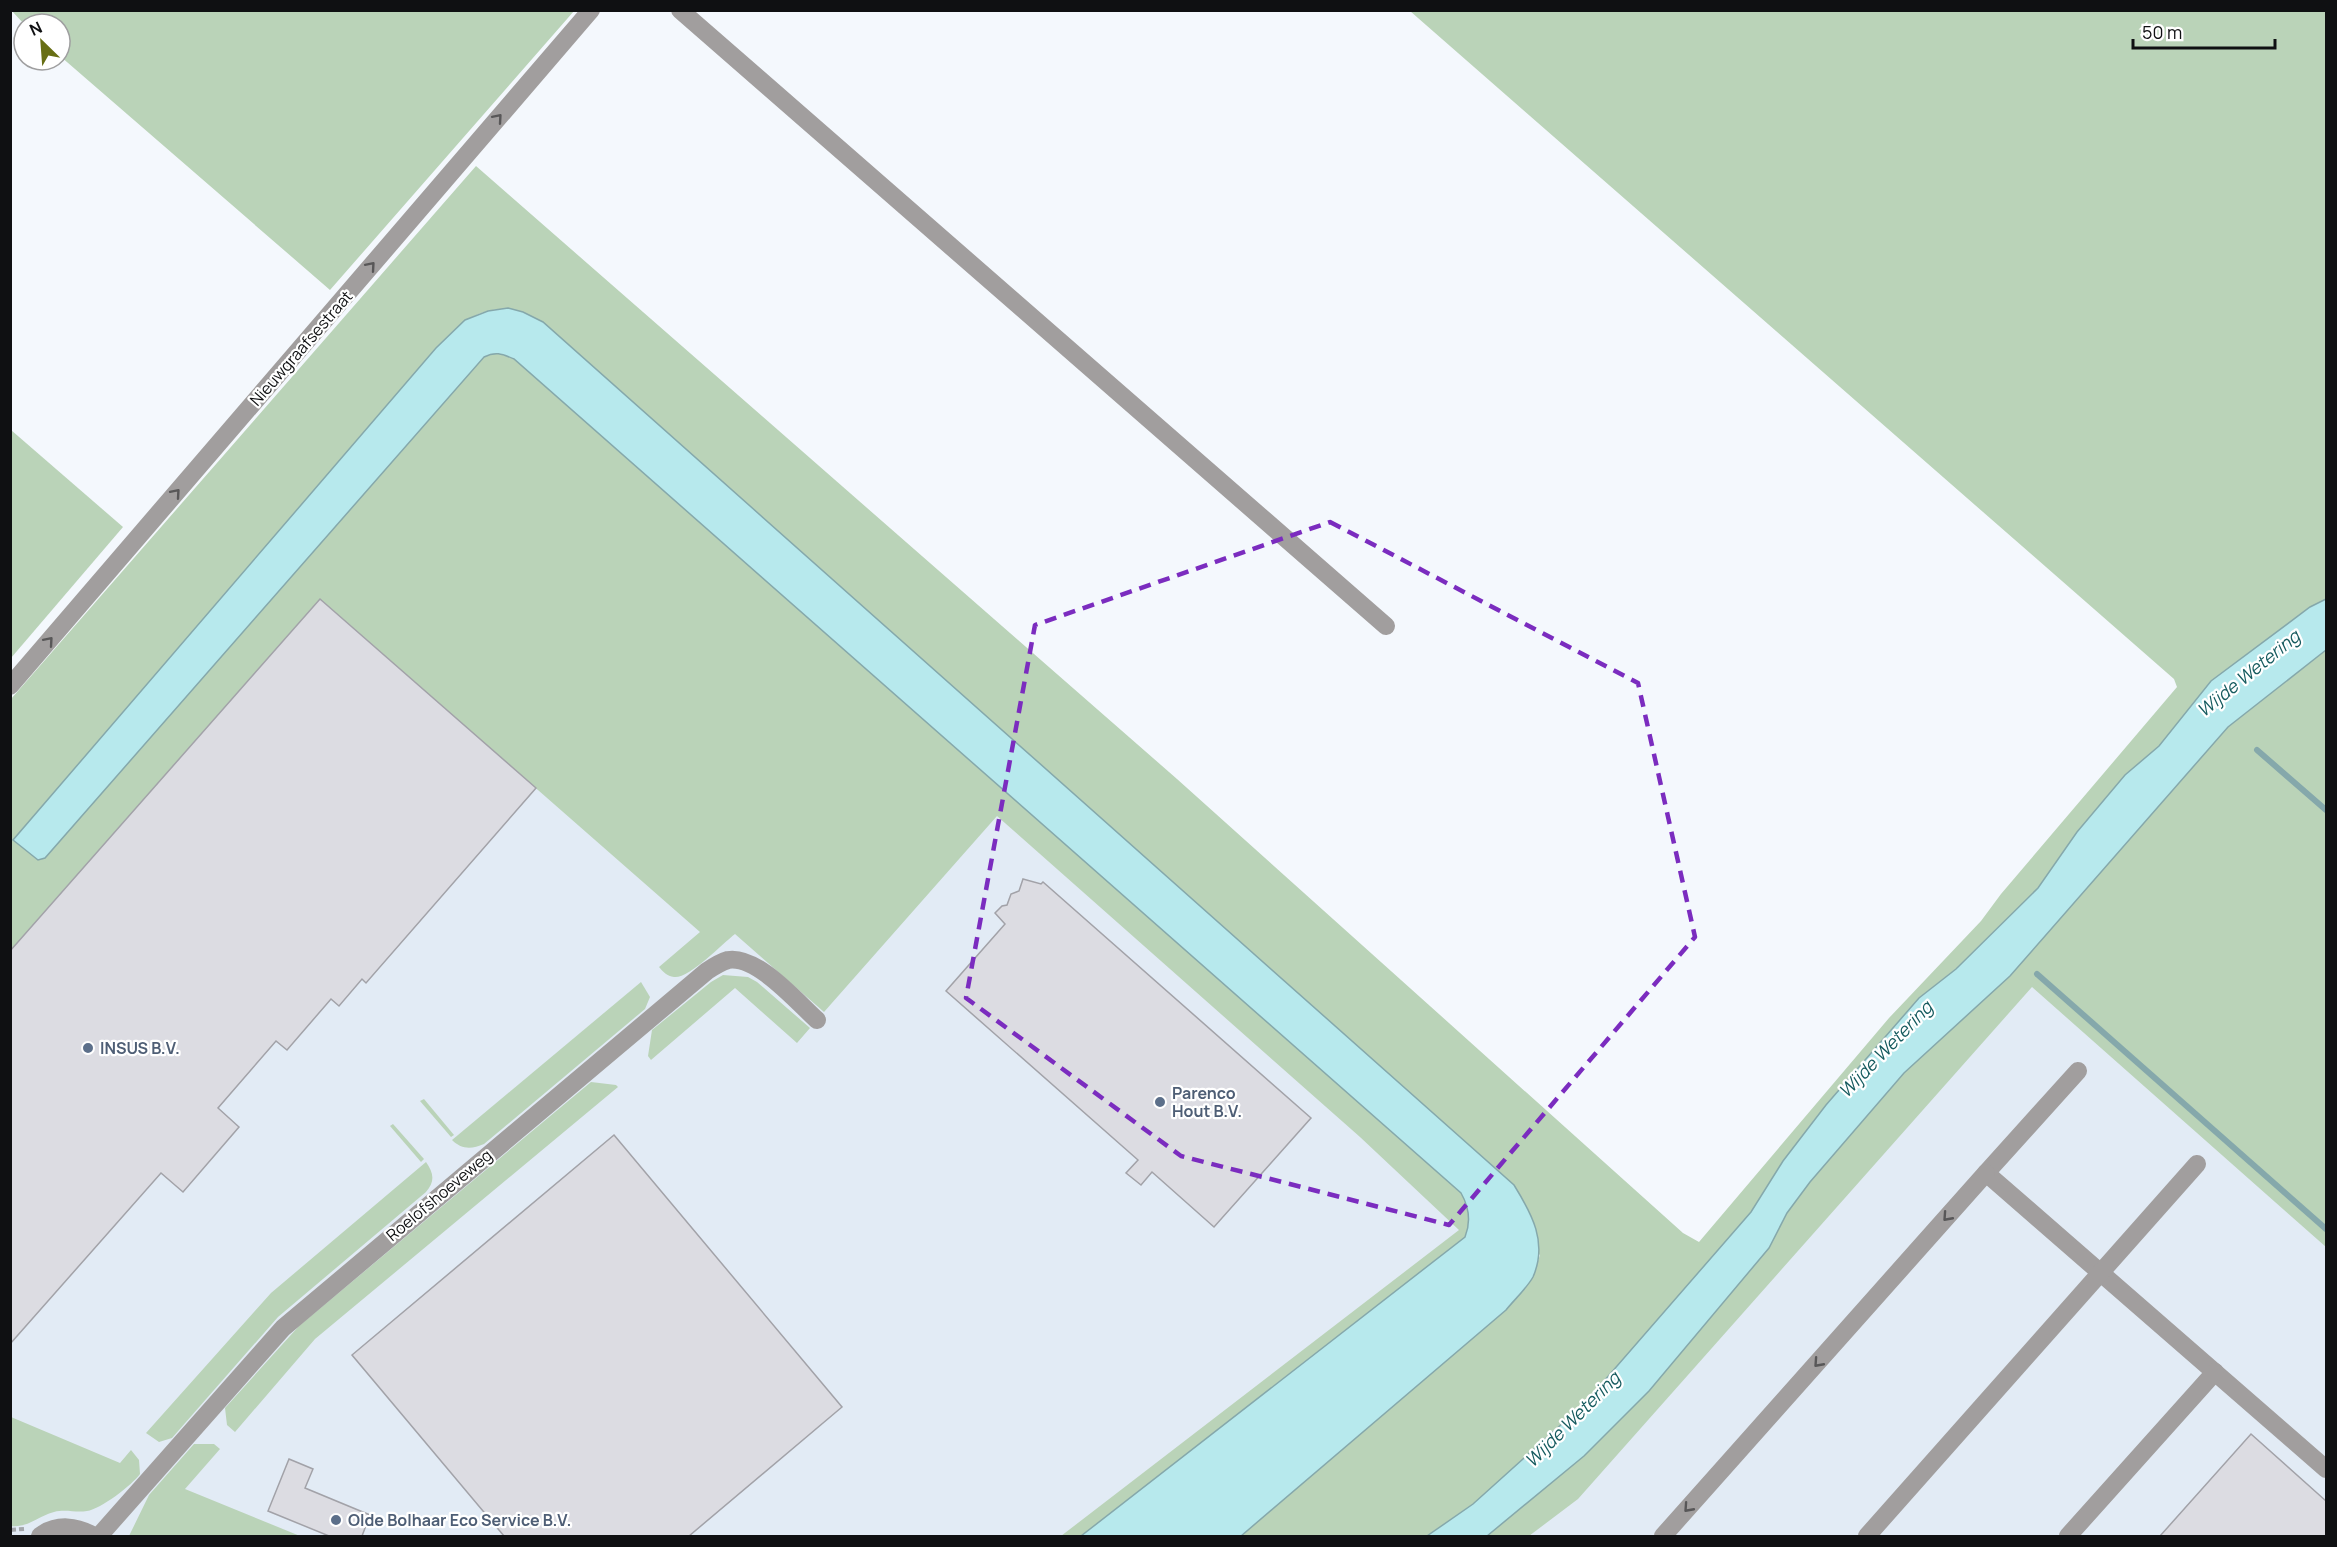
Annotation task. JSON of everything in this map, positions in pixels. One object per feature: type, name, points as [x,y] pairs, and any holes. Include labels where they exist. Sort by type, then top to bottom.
[{"type":"street","name":"Nieuwgraafsestraat","points":[[10,686],[591,10]]},
{"type":"street","points":[[680,10],[1386,626]]},
{"type":"street","name":"Roelofshoeveweg","points":[[99,1536],[283,1328],[707,971],[727,960],[738,960],[756,966],[817,1020]]},
{"type":"street","points":[[1663,1536],[2079,1071]]},
{"type":"street","points":[[1867,1536],[2197,1164]]},
{"type":"street","points":[[1986,1173],[2326,1469]]},
{"type":"street","points":[[2068,1536],[2215,1372]]},
{"type":"street","points":[[35,1533],[66,1527],[82,1529],[94,1536]]},
{"type":"path","points":[[10,1530],[35,1533]]},
{"type":"highlighted area","points":[[1330,522],[1638,683],[1695,937],[1449,1225],[1181,1156],[966,998],[1035,625]]},
{"type":"shaded area","points":[[494,322],[1497,1192],[1175,1536],[11,1536],[11,889]]},
{"type":"shaded area","points":[[2007,948],[2326,1223],[2326,1536],[1464,1536]]},
{"type":"green space","points":[[11,10],[574,10],[330,290],[72,66],[72,12],[13,12]]},
{"type":"green space","points":[[1410,11],[2326,11],[2326,599],[2310,607],[2211,681],[2159,746],[2125,775],[2077,832],[2038,888],[1956,969],[1919,998],[1826,1105],[1783,1161],[1751,1212],[1711,1261],[1584,1404],[1473,1504],[1427,1536],[1241,1536],[1506,1310],[1532,1279],[1540,1255],[523,312],[496,310],[474,316],[436,348],[45,858],[484,357],[492,354],[502,355],[514,359],[1461,1193],[1468,1214],[1465,1237],[1081,1536],[1061,1536],[1459,1230],[1360,1137],[997,816],[824,1012],[735,934],[688,973],[674,977],[667,975],[659,967],[700,932],[320,599],[11,952],[11,699],[476,166],[1177,779],[1683,1233],[1699,1242],[1889,1018],[1981,921],[2001,894],[2177,687],[2174,679]]},
{"type":"green space","points":[[11,430],[123,527],[11,658]]},
{"type":"green space","points":[[2326,650],[2326,1247],[2032,987],[1578,1499],[1529,1536],[1487,1536],[1584,1456],[1649,1391],[1769,1248],[1787,1213],[1810,1182],[1904,1073],[1937,1039],[2010,976],[2228,727]]},
{"type":"green space","points":[[723,975],[748,977],[757,982],[810,1028],[797,1043],[735,988],[651,1060],[648,1056],[652,1030],[711,982]]},
{"type":"green space","points":[[641,982],[650,997],[645,1009],[484,1144],[467,1148],[452,1140]]},
{"type":"green space","points":[[591,1082],[618,1087],[315,1339],[235,1432],[227,1425],[225,1408],[299,1326]]},
{"type":"green space","points":[[424,1099],[454,1135],[451,1137],[420,1101]]},
{"type":"green space","points":[[393,1124],[424,1159],[421,1162],[390,1126]]},
{"type":"green space","points":[[426,1162],[432,1177],[431,1185],[426,1192],[278,1317],[172,1438],[159,1442],[146,1433],[271,1293]]},
{"type":"green space","points":[[11,1417],[120,1463],[131,1450],[139,1460],[140,1474],[116,1496],[93,1509],[54,1512],[28,1524],[11,1526]]},
{"type":"green space","points":[[194,1444],[214,1444],[220,1449],[185,1489],[300,1536],[129,1536],[149,1495]]},
{"type":"water","points":[[508,308],[523,312],[543,322],[1514,1185],[1521,1196],[1536,1229],[1539,1252],[1533,1277],[1524,1290],[1506,1310],[1241,1536],[1081,1536],[1465,1237],[1468,1215],[1461,1193],[514,359],[499,354],[484,357],[45,858],[38,860],[13,840],[436,348],[465,320],[488,311]]},
{"type":"water","name":"Wijde Wetering","points":[[2326,599],[2326,650],[2228,727],[2010,976],[1904,1073],[1810,1182],[1787,1213],[1769,1248],[1649,1391],[1584,1456],[1487,1536],[1427,1536],[1473,1504],[1584,1404],[1751,1212],[1783,1161],[1826,1105],[1919,998],[1956,969],[2038,888],[2077,832],[2125,775],[2159,746],[2211,681],[2310,607]]},
{"type":"building","points":[[320,599],[536,788],[366,983],[362,979],[339,1006],[331,999],[287,1050],[276,1041],[218,1108],[239,1127],[183,1192],[161,1173],[10,1344],[10,951]]},
{"type":"building","points":[[1023,879],[1041,884],[1043,882],[1311,1118],[1214,1227],[1152,1172],[1141,1185],[1126,1173],[1138,1160],[946,991],[1005,924],[995,913],[1002,906],[1007,905],[1011,894],[1019,891]]},
{"type":"building","points":[[614,1135],[842,1407],[689,1536],[504,1536],[352,1355]]},
{"type":"building","points":[[2251,1434],[2326,1501],[2326,1536],[2160,1536]]},
{"type":"building","points":[[289,1459],[313,1469],[305,1488],[370,1515],[362,1536],[329,1536],[268,1511]]},
{"type":"waterway","points":[[2257,750],[2326,810]]},
{"type":"waterway","points":[[2037,974],[2326,1229]]},
{"type":"place","name":"INSUS B.V.","points":[[88,1048]]},
{"type":"place","name":"Parenco Hout B.V.","points":[[1160,1102]]},
{"type":"place","name":"Olde Bolhaar Eco Service B.V.","points":[[336,1520]]}]
